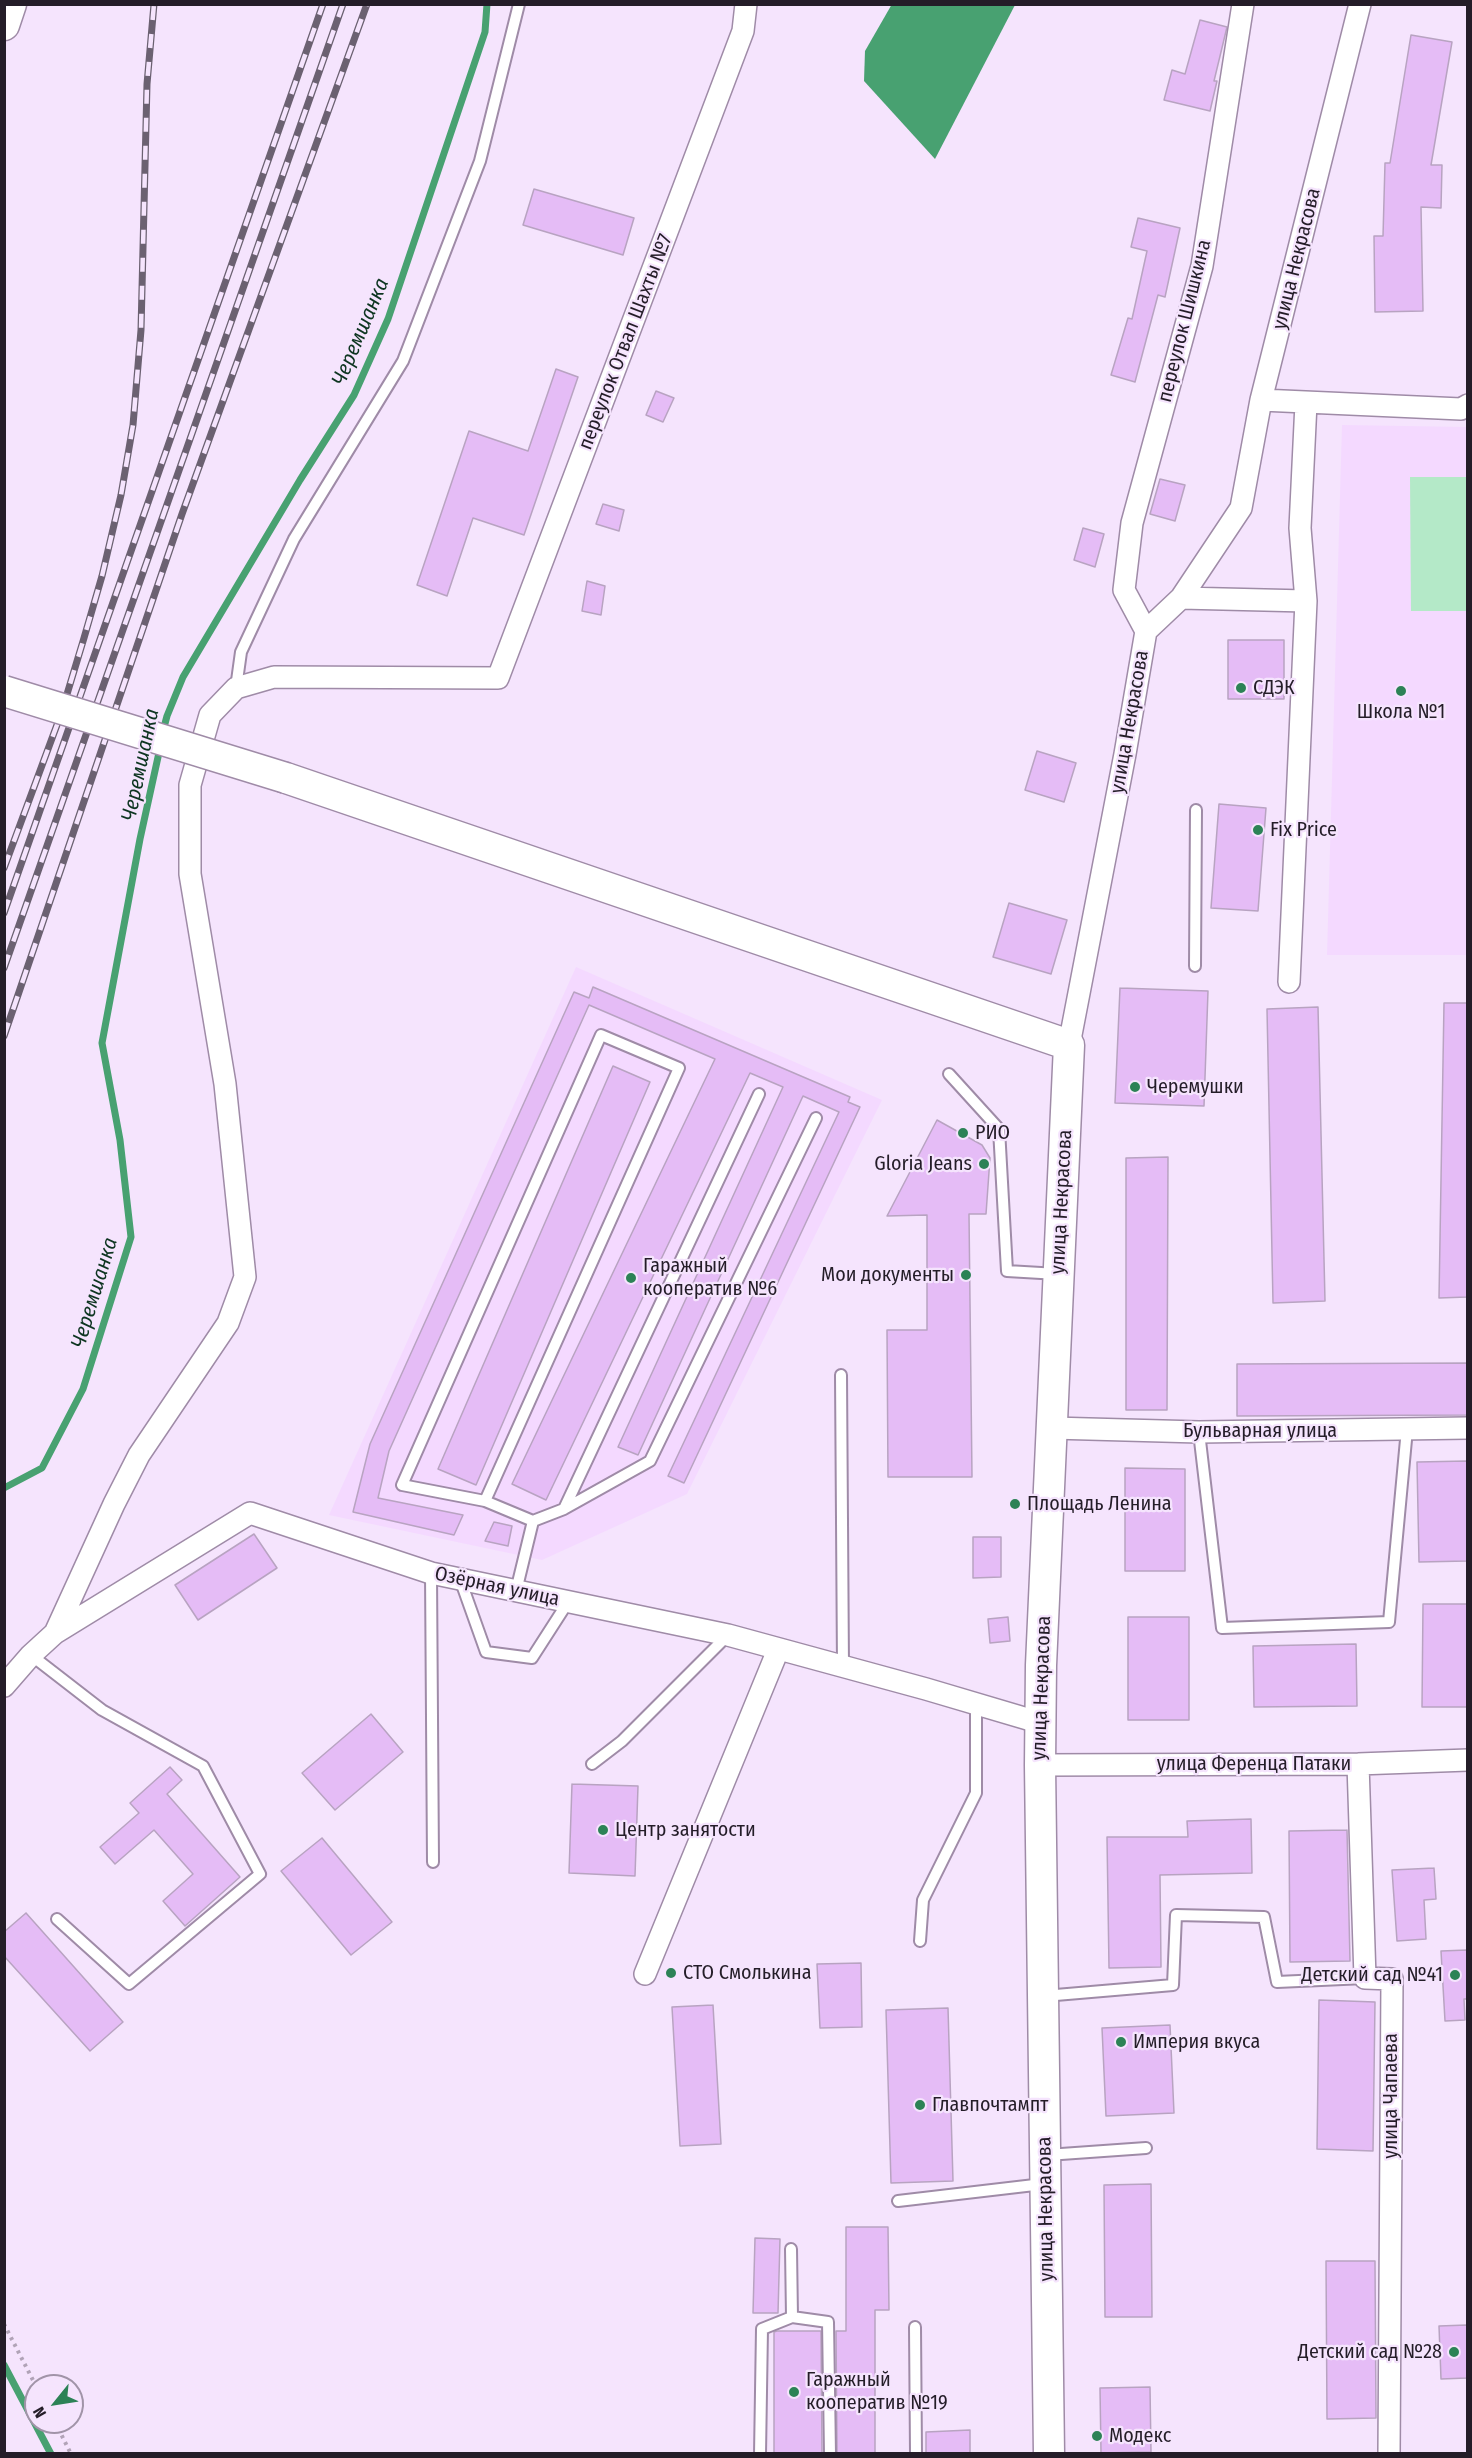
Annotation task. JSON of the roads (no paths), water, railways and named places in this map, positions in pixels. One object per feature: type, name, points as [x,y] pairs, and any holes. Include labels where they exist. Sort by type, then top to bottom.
[{"type":"main road","points":[[4,25],[11,4]]},
{"type":"main road","points":[[4,691],[286,778],[1070,1046]]},
{"type":"main road","name":"улица Некрасова","points":[[1049,2454],[1040,1765],[1052,1428],[1070,1046]]},
{"type":"street","name":"переулок Отвал Шахты №7","points":[[236,688],[274,677],[498,678],[743,31],[746,4]]},
{"type":"street","name":"переулок Шишкина","points":[[1146,631],[1124,590],[1132,523],[1202,266],[1243,4]]},
{"type":"street","name":"улица Некрасова","points":[[1070,1046],[1146,631],[1181,598],[1241,508],[1262,400],[1360,4]]},
{"type":"street","points":[[1262,400],[1461,409],[1467,405]]},
{"type":"street","points":[[1289,982],[1306,601],[1300,528],[1306,403]]},
{"type":"street","points":[[1181,598],[1306,601]]},
{"type":"street","points":[[55,1633],[139,1455],[228,1323],[245,1276],[225,1084],[190,874],[190,785],[210,715],[236,688]]},
{"type":"street","name":"Бульварная улица","points":[[1052,1428],[1199,1432],[1467,1428]]},
{"type":"street","name":"Озёрная улица","points":[[4,1686],[31,1655],[55,1633],[250,1513],[431,1574],[728,1635],[1041,1723]]},
{"type":"street","points":[[645,1974],[778,1650]]},
{"type":"street","name":"улица Ференца Патаки","points":[[1040,1765],[1358,1764],[1467,1760]]},
{"type":"street","points":[[1358,1764],[1365,1978]]},
{"type":"street","name":"улица Чапаева","points":[[1365,1978],[1392,1979],[1389,2454]]},
{"type":"lane","points":[[236,688],[241,651],[294,539],[403,361],[480,161],[519,4]]},
{"type":"lane","points":[[1195,966],[1196,810]]},
{"type":"lane","points":[[485,1501],[679,1068],[601,1035],[402,1485],[485,1501],[533,1521],[564,1509],[650,1461],[816,1118]]},
{"type":"lane","points":[[949,1074],[999,1129],[1007,1271],[1059,1274]]},
{"type":"lane","points":[[564,1509],[759,1094]]},
{"type":"lane","points":[[841,1375],[843,1667]]},
{"type":"lane","points":[[1199,1432],[1222,1628],[1389,1622],[1407,1429]]},
{"type":"lane","points":[[516,1591],[533,1521]]},
{"type":"lane","points":[[431,1574],[433,1862]]},
{"type":"lane","points":[[460,1579],[486,1652],[532,1658],[568,1602]]},
{"type":"lane","points":[[592,1764],[622,1741],[728,1635]]},
{"type":"lane","points":[[31,1655],[102,1710],[203,1766],[260,1874],[129,1984],[57,1919]]},
{"type":"lane","points":[[920,1941],[923,1900],[976,1792],[976,1703]]},
{"type":"lane","points":[[1044,1996],[1173,1985],[1176,1915],[1264,1917],[1277,1982],[1365,1978]]},
{"type":"lane","points":[[898,2201],[1146,2148]]},
{"type":"lane","points":[[791,2249],[792,2317]]},
{"type":"lane","points":[[760,2454],[762,2330],[792,2317],[828,2322],[830,2454]]},
{"type":"lane","points":[[915,2327],[916,2454]]},
{"type":"waterway","name":"Черемшанка","points":[[163,731],[183,677],[300,480],[354,395],[388,319],[485,32],[487,4]]},
{"type":"waterway","name":"Черемшанка","points":[[4,1488],[42,1468],[83,1389],[131,1237],[120,1140],[102,1043],[140,839],[160,748]]},
{"type":"waterway","name":"Черемшанка","points":[[4,2365],[51,2454]]},
{"type":"railway","points":[[4,868],[61,714],[102,576],[121,495],[133,425],[141,330],[147,84],[154,4]]},
{"type":"railway","points":[[4,913],[323,4]]},
{"type":"railway","points":[[4,968],[343,4]]},
{"type":"railway","points":[[4,1036],[182,514],[367,4]]},
{"type":"place","name":"СДЭК","points":[[1241,688]]},
{"type":"place","name":"Школа №1","points":[[1401,691]]},
{"type":"place","name":"Fix Price","points":[[1258,830]]},
{"type":"place","name":"Черемушки","points":[[1135,1087]]},
{"type":"place","name":"РИО","points":[[963,1133]]},
{"type":"place","name":"Gloria Jeans","points":[[984,1164]]},
{"type":"place","name":"Мои документы","points":[[966,1275]]},
{"type":"place","name":"Гаражный кооператив №6","points":[[631,1278]]},
{"type":"place","name":"Площадь Ленина","points":[[1015,1504]]},
{"type":"place","name":"Центр занятости","points":[[603,1830]]},
{"type":"place","name":"СТО Смолькина","points":[[671,1973]]},
{"type":"place","name":"Детский сад №41","points":[[1455,1975]]},
{"type":"place","name":"Империя вкуса","points":[[1121,2042]]},
{"type":"place","name":"Главпочтампт","points":[[920,2105]]},
{"type":"place","name":"Детский сад №28","points":[[1454,2352]]},
{"type":"place","name":"Гаражный кооператив №19","points":[[794,2392]]},
{"type":"place","name":"Модекс","points":[[1097,2436]]}]
